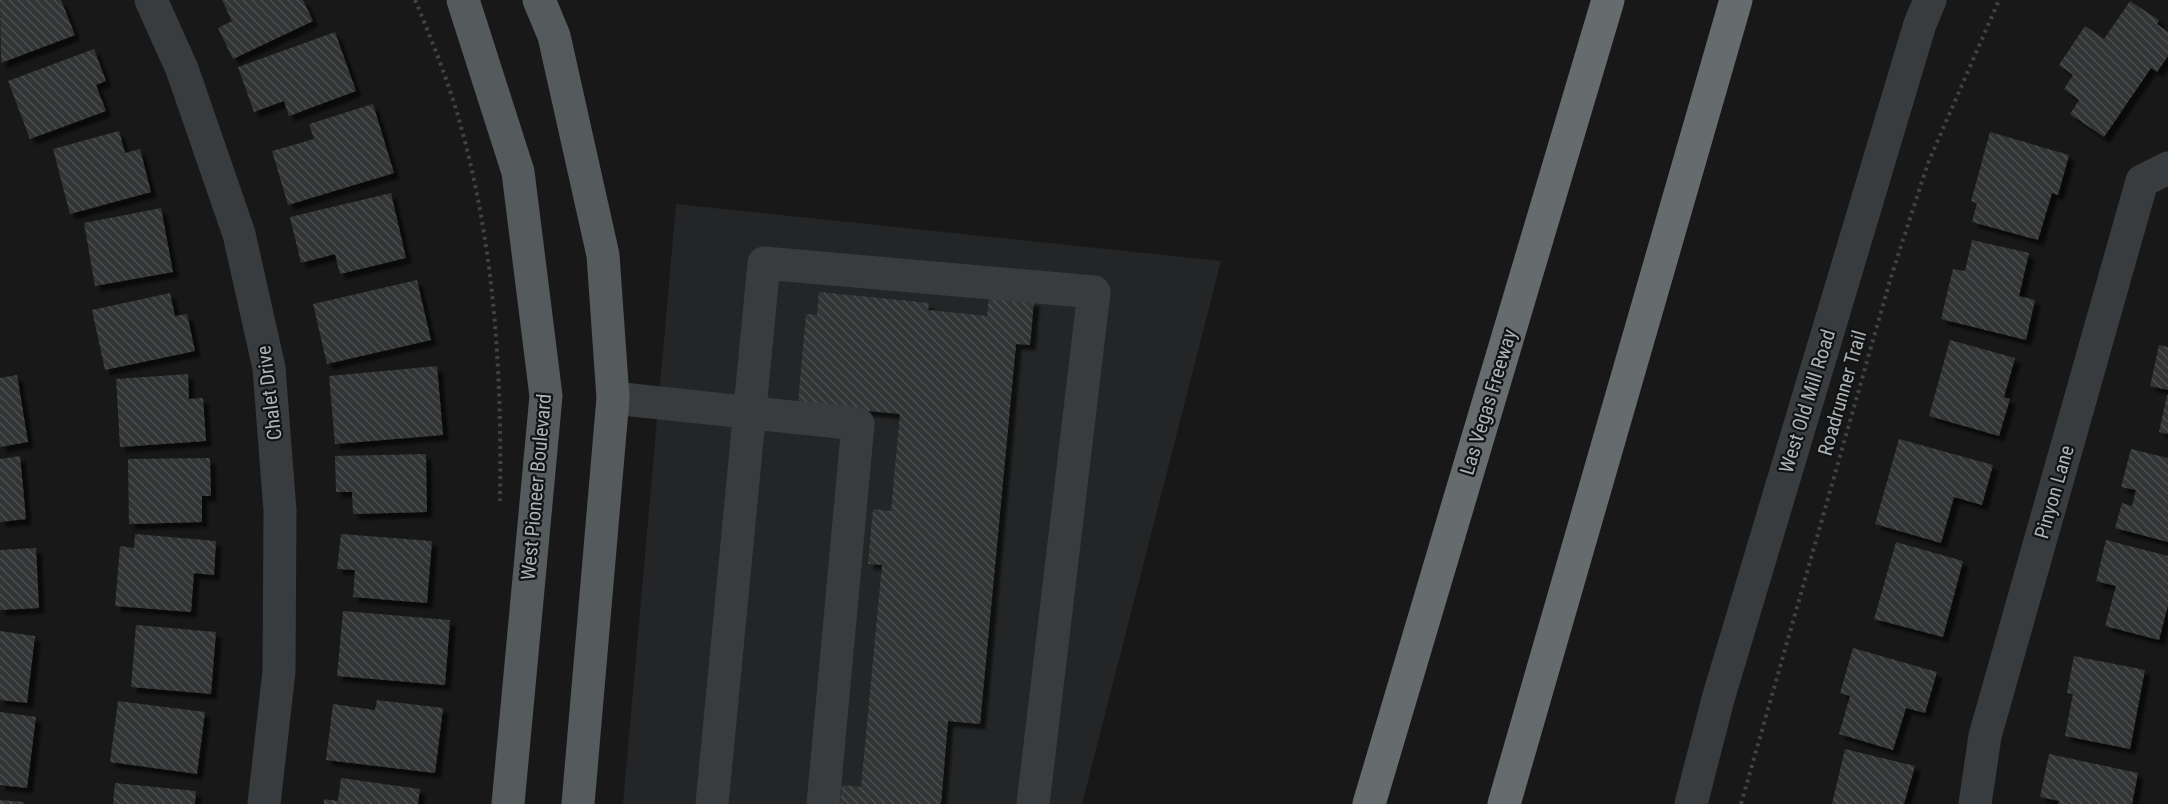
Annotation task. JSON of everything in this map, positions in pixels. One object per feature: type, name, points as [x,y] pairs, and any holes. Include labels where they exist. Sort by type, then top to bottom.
[{"type":"highway","name":"Las Vegas Freeway","points":[[1369,804],[1608,0]]},
{"type":"highway","points":[[1504,804],[1736,0]]},
{"type":"main road","name":"West Pioneer Boulevard","points":[[463,0],[518,172],[546,396],[508,804]]},
{"type":"main road","points":[[539,0],[554,36],[603,255],[614,398],[578,804]]},
{"type":"street","name":"Chalet Drive","points":[[151,0],[182,69],[239,234],[269,368],[280,511],[279,671],[264,804]]},
{"type":"street","name":"West Old Mill Road","points":[[1691,804],[1728,665],[1913,47],[1930,0]]},
{"type":"street","name":"Pinyon Lane","points":[[1976,804],[1984,736],[2155,175]]},
{"type":"street","points":[[712,804],[764,263],[1094,292],[1033,804]]},
{"type":"street","points":[[614,398],[858,424],[823,804]]},
{"type":"path","points":[[416,0],[463,134],[486,248],[497,327],[502,408],[500,510]]},
{"type":"path","name":"Roadrunner Trail","points":[[1742,804],[1891,277],[1928,163],[1999,0]]},
{"type":"shaded area","points":[[676,204],[1221,261],[1082,804],[623,804]]},
{"type":"building","points":[[0,0],[61,0],[75,35],[1,63]]},
{"type":"building","points":[[222,0],[303,0],[313,21],[233,59],[218,28],[232,21]]},
{"type":"building","points":[[2130,1],[2159,20],[2157,24],[2168,32],[2168,56],[2157,72],[2151,68],[2104,137],[2070,114],[2079,100],[2064,89],[2073,75],[2059,65],[2085,26],[2104,39]]},
{"type":"building","points":[[335,32],[356,91],[289,116],[284,101],[254,112],[238,67]]},
{"type":"building","points":[[94,49],[106,81],[96,85],[106,111],[30,139],[8,81]]},
{"type":"building","points":[[373,104],[394,173],[288,205],[272,151],[314,139],[309,124]]},
{"type":"building","points":[[119,131],[125,153],[140,149],[151,192],[70,214],[53,149]]},
{"type":"building","points":[[1990,132],[2069,155],[2058,195],[2052,193],[2038,240],[1972,222],[1977,203],[1971,201]]},
{"type":"building","points":[[391,193],[406,258],[340,274],[335,254],[301,263],[290,217]]},
{"type":"building","points":[[161,208],[173,272],[95,286],[84,223]]},
{"type":"building","points":[[1972,240],[2029,253],[2019,296],[2035,300],[2026,340],[1941,319],[1953,269],[1965,271]]},
{"type":"building","points":[[417,280],[431,340],[327,364],[313,304]]},
{"type":"building","points":[[819,292],[929,303],[928,310],[987,316],[989,297],[1034,301],[1030,345],[1016,344],[980,724],[948,721],[941,804],[840,804],[842,785],[861,787],[882,565],[868,564],[873,509],[891,511],[900,414],[798,404],[806,314],[817,315]]},
{"type":"building","points":[[170,293],[175,316],[187,314],[195,351],[105,370],[92,310]]},
{"type":"building","points":[[1950,340],[2015,358],[2004,397],[2010,399],[1999,436],[1929,416]]},
{"type":"building","points":[[2159,345],[2168,347],[2168,390],[2150,386]]},
{"type":"building","points":[[437,366],[443,435],[335,444],[329,376]]},
{"type":"building","points":[[188,374],[189,399],[203,398],[206,441],[120,447],[116,379]]},
{"type":"building","points":[[17,375],[28,442],[0,447],[0,378]]},
{"type":"building","points":[[2168,395],[2168,434],[2159,432]]},
{"type":"building","points":[[1899,439],[1993,465],[1982,505],[1954,497],[1941,543],[1875,524]]},
{"type":"building","points":[[2131,449],[2168,458],[2168,542],[2115,528],[2122,503],[2132,506],[2136,490],[2121,487]]},
{"type":"building","points":[[426,454],[427,512],[353,514],[352,492],[336,492],[335,456]]},
{"type":"building","points":[[20,456],[26,519],[0,522],[0,459]]},
{"type":"building","points":[[210,458],[211,496],[202,496],[202,522],[129,524],[128,459]]},
{"type":"building","points":[[135,534],[216,541],[214,575],[194,573],[191,612],[115,606],[120,546],[134,548]]},
{"type":"building","points":[[341,534],[432,541],[427,603],[353,597],[355,570],[337,569]]},
{"type":"building","points":[[2106,540],[2168,556],[2168,605],[2159,640],[2105,626],[2116,586],[2096,581]]},
{"type":"building","points":[[1896,542],[1963,561],[1943,637],[1874,619]]},
{"type":"building","points":[[36,548],[39,608],[0,610],[0,550]]},
{"type":"building","points":[[343,611],[450,620],[445,685],[337,676]]},
{"type":"building","points":[[136,625],[216,632],[211,694],[131,687]]},
{"type":"building","points":[[0,631],[35,636],[27,703],[0,700]]},
{"type":"building","points":[[1853,648],[1937,672],[1925,713],[1906,708],[1893,750],[1839,734],[1850,696],[1840,693]]},
{"type":"building","points":[[2074,656],[2145,670],[2130,749],[2065,736],[2073,694],[2067,693]]},
{"type":"building","points":[[377,700],[443,708],[435,773],[326,760],[333,704],[375,710]]},
{"type":"building","points":[[118,701],[205,712],[197,774],[110,762]]},
{"type":"building","points":[[0,712],[36,717],[27,788],[0,785]]},
{"type":"building","points":[[1845,749],[1915,766],[1904,804],[1832,804]]},
{"type":"building","points":[[2049,754],[2138,773],[2132,804],[2058,804],[2059,801],[2040,797]]},
{"type":"building","points":[[341,778],[420,789],[418,804],[324,804],[324,799],[338,801]]},
{"type":"building","points":[[115,783],[196,791],[195,804],[113,804]]},
{"type":"building","points":[[0,800],[24,802],[24,804],[0,804]]}]
